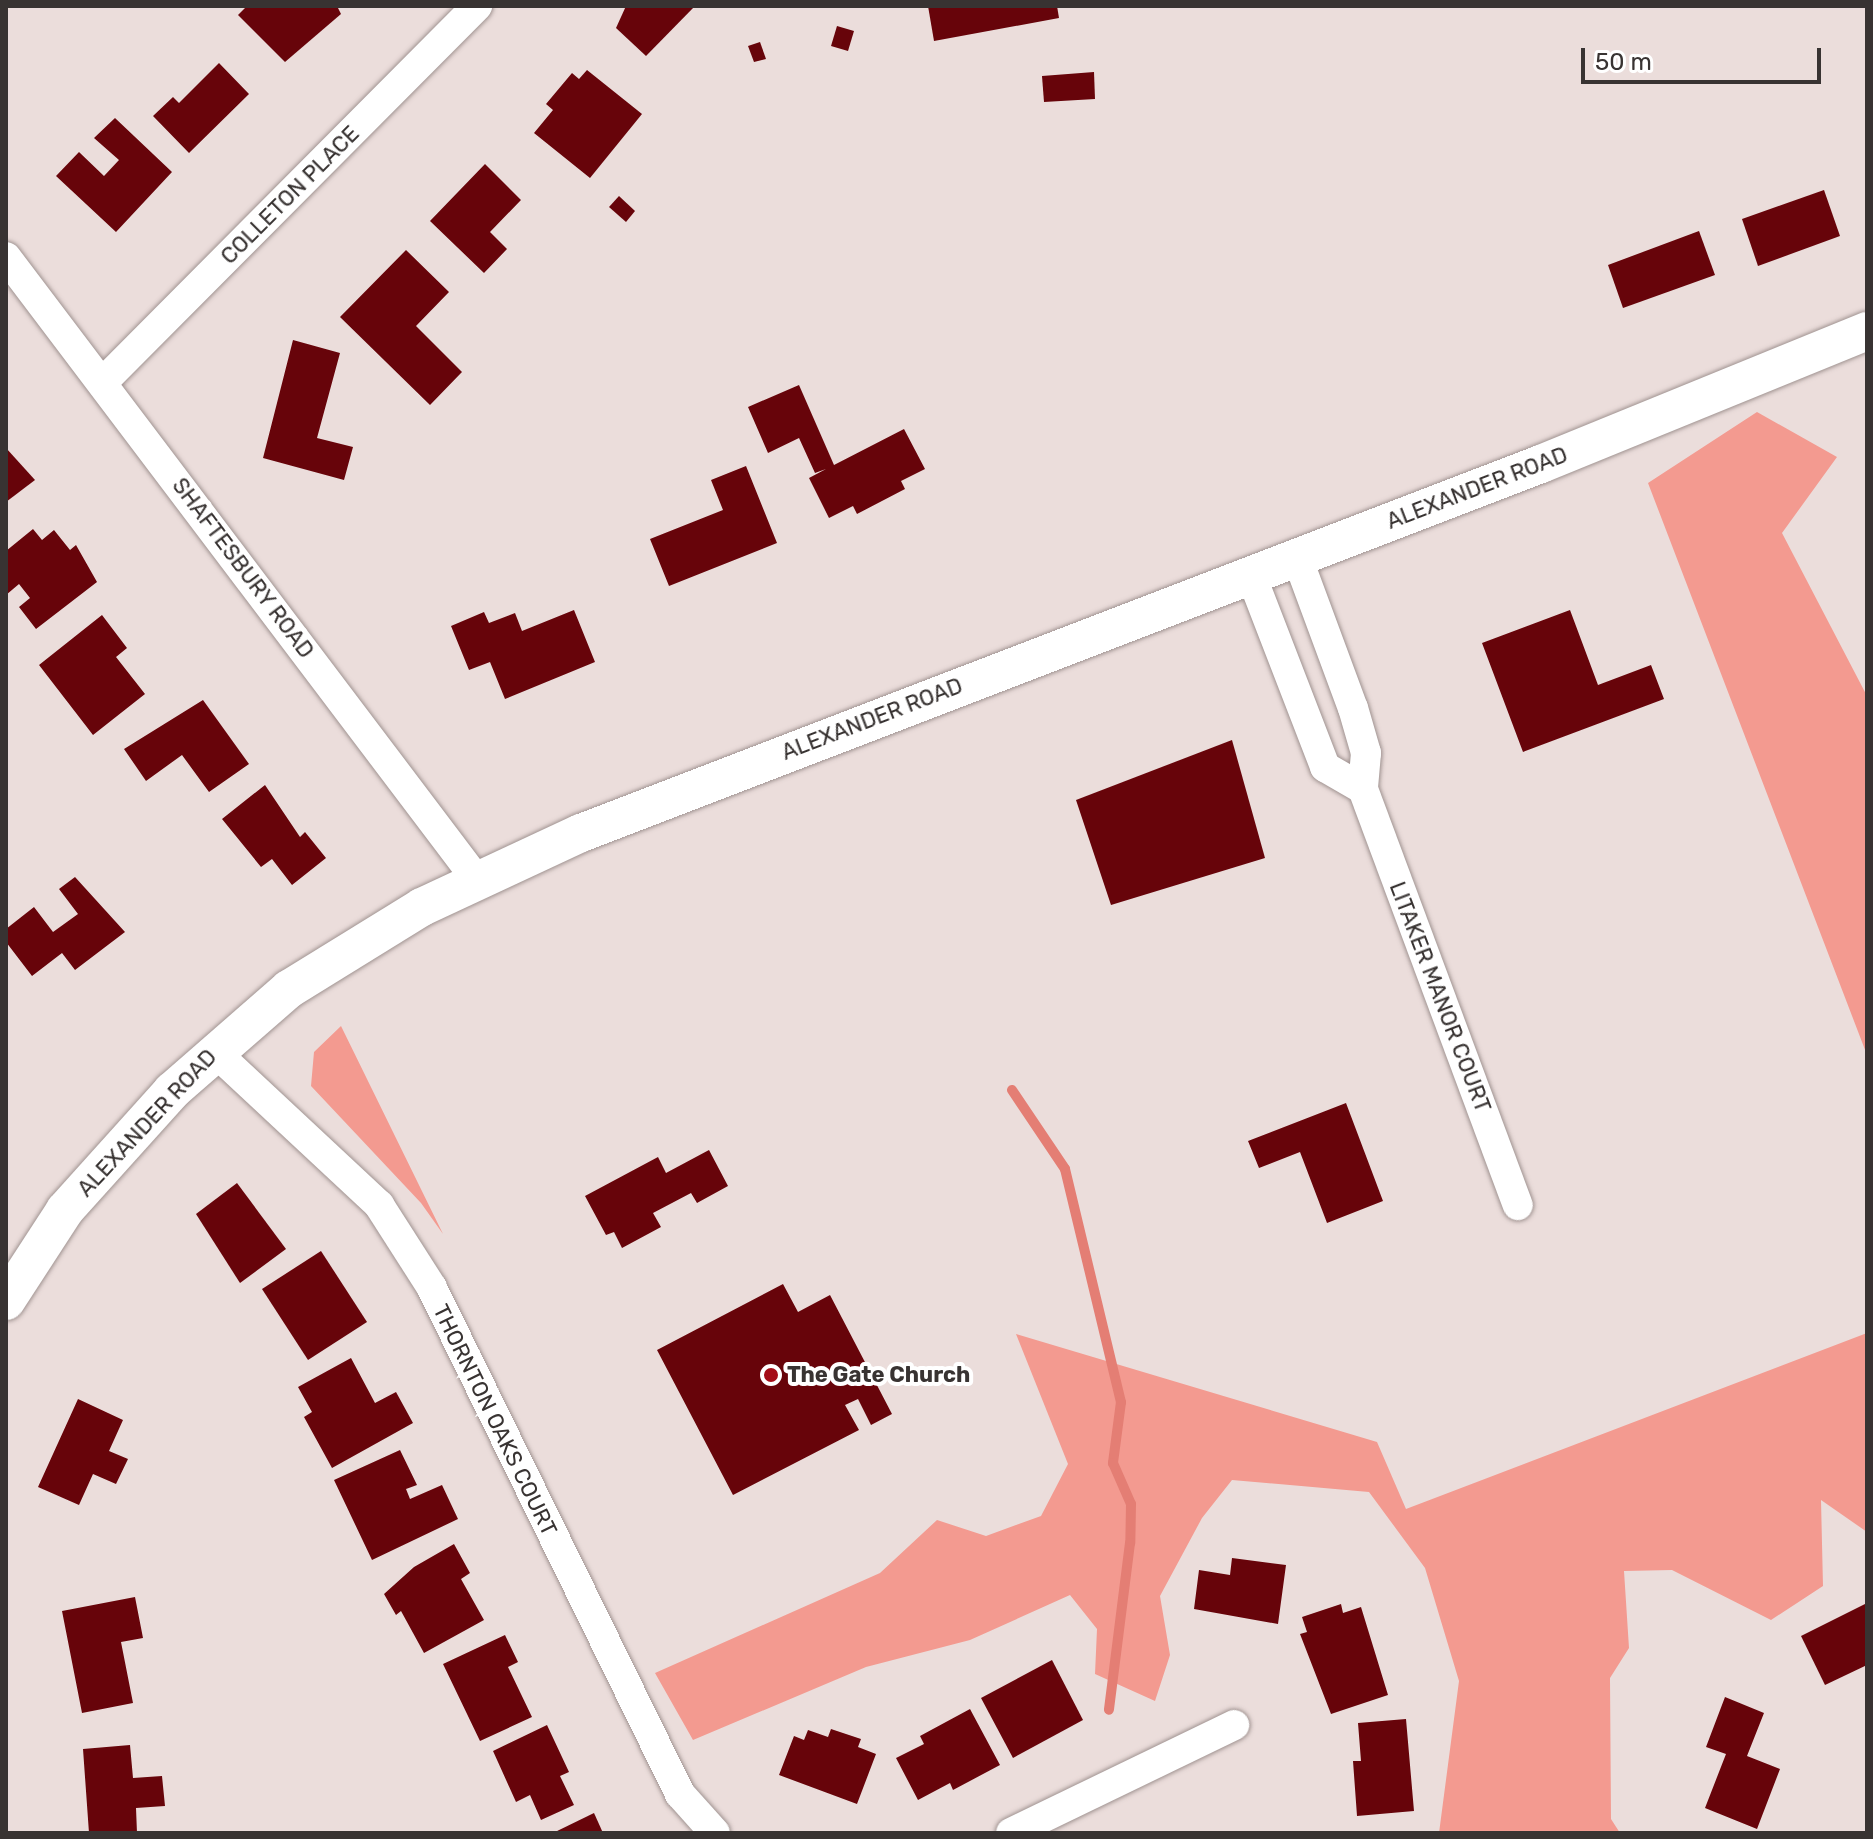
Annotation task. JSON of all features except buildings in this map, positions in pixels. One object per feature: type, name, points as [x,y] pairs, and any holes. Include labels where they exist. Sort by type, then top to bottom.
[{"type":"street","name":"COLLETON PLACE","points":[[102,383],[477,6]]},
{"type":"street","name":"SHAFTESBURY ROAD","points":[[6,257],[477,880]]},
{"type":"street","name":"ALEXANDER ROAD","points":[[6,1301],[65,1210],[214,1051],[333,959],[477,880],[758,763],[1251,575],[1867,331]]},
{"type":"street","name":"LITAKER MANOR COURT","points":[[1297,557],[1353,708],[1366,753],[1363,789],[1518,1205]]},
{"type":"street","points":[[1251,575],[1325,767],[1363,789]]},
{"type":"street","name":"THORNTON OAKS COURT","points":[[214,1051],[387,1217],[432,1288],[648,1734],[680,1794],[715,1833]]},
{"type":"street","points":[[1011,1833],[1234,1725]]},
{"type":"shaded area","points":[[1757,412],[1837,457],[1782,533],[1867,696],[1867,1055],[1648,483]]},
{"type":"shaded area","points":[[341,1026],[443,1234],[421,1203],[311,1086],[314,1052]]},
{"type":"shaded area","points":[[1867,1333],[1867,1532],[1821,1500],[1823,1586],[1771,1620],[1672,1570],[1624,1571],[1629,1648],[1610,1678],[1611,1819],[1620,1833],[1439,1833],[1459,1681],[1425,1568],[1369,1492],[1232,1480],[1202,1518],[1160,1596],[1170,1655],[1155,1701],[1095,1674],[1097,1629],[1070,1595],[970,1640],[866,1667],[693,1740],[655,1673],[880,1573],[937,1520],[986,1536],[1041,1516],[1068,1464],[1016,1334],[1377,1442],[1406,1509]]},
{"type":"waterway","points":[[1012,1090],[1065,1169],[1121,1402],[1113,1463],[1131,1504],[1130,1543],[1109,1710]]},
{"type":"place","name":"The Gate Church","points":[[771,1375]]}]
